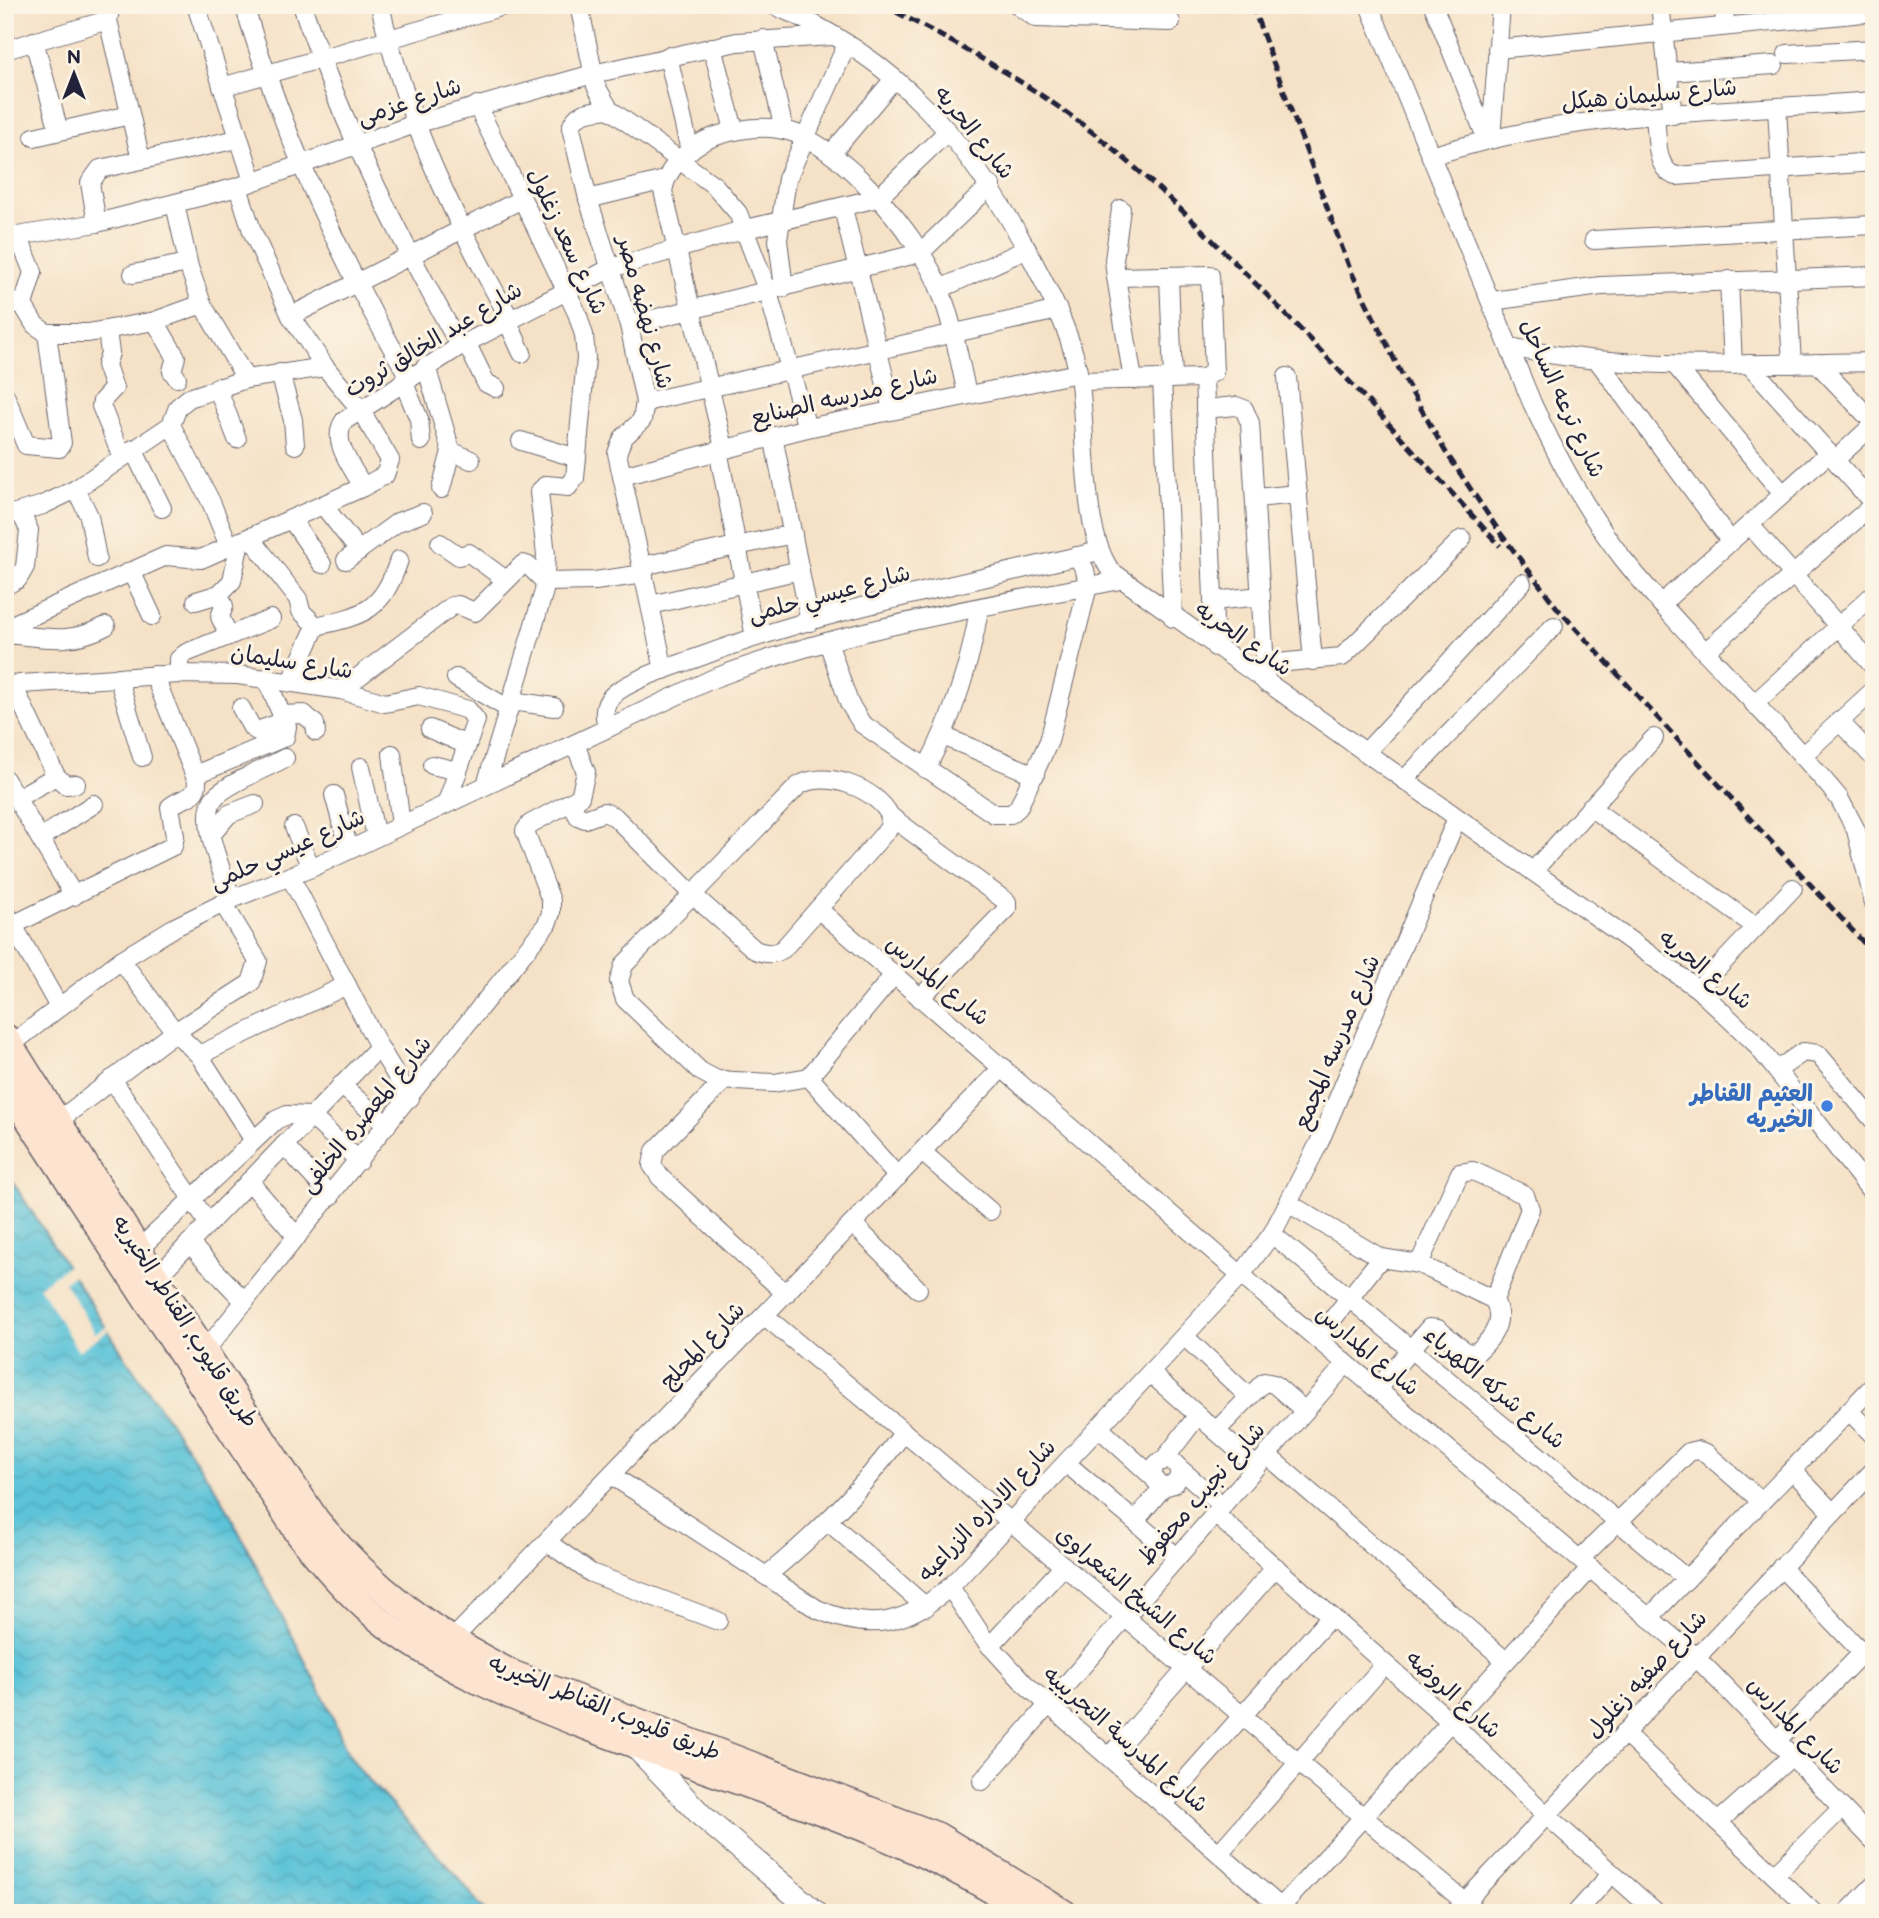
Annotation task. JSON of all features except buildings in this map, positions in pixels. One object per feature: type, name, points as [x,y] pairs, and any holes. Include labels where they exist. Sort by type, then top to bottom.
[{"type":"main road","name":"طريق قليوب, القناطر الخيريه","points":[[7,1044],[204,1352],[316,1520],[339,1548],[443,1649],[499,1691],[634,1745],[938,1836],[1064,1913]]},
{"type":"main road","name":"طريق قليوب, القناطر الخيريه","points":[[5,1083],[299,1534],[323,1564],[375,1615],[443,1649],[544,1687],[816,1800],[965,1874],[1029,1913]]},
{"type":"street","points":[[5,628],[166,556],[194,561],[240,542],[363,487],[385,475],[391,466],[360,409],[325,368],[291,316],[252,231],[238,139],[196,5]]},
{"type":"street","points":[[244,5],[265,75],[299,164],[355,282],[406,379],[419,419],[421,441]]},
{"type":"street","points":[[302,5],[320,60],[355,144],[409,254],[486,383],[496,388]]},
{"type":"street","points":[[380,5],[387,40],[415,124],[460,229],[508,319],[522,353]]},
{"type":"street","points":[[222,87],[507,5]]},
{"type":"street","points":[[579,5],[593,74],[601,98],[609,109],[684,156],[738,213],[776,290],[807,428]]},
{"type":"street","name":"شارع الحريه","points":[[773,5],[841,40],[894,79],[948,131],[991,186],[1058,310],[1079,377],[1094,537],[1099,551],[1119,580],[1698,989],[1730,1017],[1777,1070],[1874,1195]]},
{"type":"street","points":[[1017,5],[1036,18],[1055,12],[1171,22]]},
{"type":"street","name":"شارع ترعه الساحل","points":[[1369,5],[1558,457],[1588,509],[1622,558],[1802,756],[1849,813],[1868,860],[1874,903]]},
{"type":"street","points":[[1433,5],[1489,139]]},
{"type":"street","points":[[1489,139],[1501,5]]},
{"type":"street","points":[[1660,5],[1668,72],[1661,164],[1669,174],[1676,176],[1874,162]]},
{"type":"street","points":[[1724,5],[1726,26]]},
{"type":"street","points":[[1497,49],[1874,12]]},
{"type":"street","points":[[5,50],[110,13],[141,160]]},
{"type":"street","points":[[763,39],[785,130]]},
{"type":"street","name":"شارع عزمى","points":[[12,238],[97,223],[175,204],[245,184],[415,124],[593,74],[712,47],[763,39],[841,40]]},
{"type":"street","points":[[776,290],[779,222],[787,179],[841,40]]},
{"type":"street","points":[[34,41],[60,131]]},
{"type":"street","points":[[712,47],[734,130]]},
{"type":"street","points":[[1668,72],[1874,50]]},
{"type":"street","points":[[668,57],[684,156]]},
{"type":"street","points":[[831,154],[894,79]]},
{"type":"street","name":"شارع سليمان هيكل","points":[[1431,156],[1489,139],[1565,124],[1874,101]]},
{"type":"street","name":"شارع سعد زغلول","points":[[477,105],[566,291],[584,335],[586,358],[575,478],[571,485],[546,485],[540,492],[545,583],[486,785]]},
{"type":"street","points":[[1777,108],[1791,364]]},
{"type":"street","name":"شارع نهضه مصر","points":[[609,109],[582,113],[570,128],[588,199],[629,325],[645,402],[642,420],[619,445],[622,475],[664,670]]},
{"type":"street","points":[[34,137],[130,114]]},
{"type":"street","points":[[755,637],[710,388],[663,191],[665,180],[684,156],[711,138],[734,130],[759,127],[785,130],[804,136],[831,154],[878,198],[920,253],[940,289],[967,394]]},
{"type":"street","points":[[878,198],[948,131]]},
{"type":"street","points":[[97,223],[92,177],[100,169],[238,139]]},
{"type":"street","points":[[588,199],[665,180]]},
{"type":"street","points":[[629,325],[920,253],[991,186]]},
{"type":"street","name":"شارع عبد الخالق ثروت","points":[[363,487],[338,436],[344,421],[463,344],[611,268],[677,247],[878,198]]},
{"type":"street","points":[[291,316],[522,199]]},
{"type":"street","points":[[175,204],[188,263],[202,304],[246,379]]},
{"type":"street","points":[[843,208],[892,409]]},
{"type":"street","points":[[1121,209],[1114,260],[1133,380]]},
{"type":"street","points":[[1594,240],[1874,225]]},
{"type":"street","points":[[12,238],[33,272],[14,302],[35,325],[47,332],[107,331],[155,321],[202,304]]},
{"type":"street","points":[[940,289],[1027,249]]},
{"type":"street","points":[[133,274],[188,263]]},
{"type":"street","points":[[1116,277],[1210,275],[1216,366],[1210,376],[1204,378],[1215,647]]},
{"type":"street","points":[[1168,276],[1167,379],[1173,618]]},
{"type":"street","points":[[1492,300],[1601,286],[1874,276]]},
{"type":"street","points":[[1705,652],[1874,504],[1741,364],[1729,280]]},
{"type":"street","points":[[645,402],[953,336],[1058,310]]},
{"type":"street","points":[[155,321],[176,357],[172,371],[177,378]]},
{"type":"street","points":[[107,331],[110,354],[106,365],[114,388],[104,398],[101,406],[162,508]]},
{"type":"street","points":[[5,395],[24,443],[55,450],[62,443],[47,332]]},
{"type":"street","points":[[1510,347],[1598,361],[1675,365],[1874,362]]},
{"type":"street","points":[[1598,361],[1731,542]]},
{"type":"street","points":[[1661,604],[1783,494],[1874,423],[1817,363]]},
{"type":"street","points":[[1675,365],[1783,494]]},
{"type":"street","points":[[426,366],[450,451],[441,489]]},
{"type":"street","points":[[5,586],[18,579],[25,568],[29,530],[13,514],[76,489],[171,425],[182,402],[217,387],[246,379],[325,368]]},
{"type":"street","points":[[280,373],[293,420],[295,445]]},
{"type":"street","name":"شارع مدرسه الصنايع","points":[[622,475],[807,428],[967,394],[1079,377],[1133,380],[1204,378]]},
{"type":"street","points":[[1287,377],[1313,661]]},
{"type":"street","points":[[217,387],[237,439]]},
{"type":"street","points":[[1205,409],[1236,406],[1248,415],[1266,683]]},
{"type":"street","points":[[171,425],[211,502],[240,542],[298,599],[301,611],[316,626]]},
{"type":"street","points":[[773,436],[810,622]]},
{"type":"street","points":[[521,441],[577,458]]},
{"type":"street","points":[[450,451],[471,460]]},
{"type":"street","points":[[76,489],[89,516],[97,558]]},
{"type":"street","points":[[1255,498],[1298,494]]},
{"type":"street","points":[[323,505],[353,555],[398,522],[424,513]]},
{"type":"street","points":[[291,519],[322,565]]},
{"type":"street","points":[[1749,525],[1874,667]]},
{"type":"street","points":[[341,690],[452,606],[458,605],[475,612],[519,566],[526,564],[545,583],[595,581],[793,534]]},
{"type":"street","points":[[1265,664],[1336,659],[1346,653],[1462,539]]},
{"type":"street","points":[[196,600],[219,594],[232,581],[240,542]]},
{"type":"street","points":[[440,543],[459,556],[469,554],[506,580]]},
{"type":"street","name":"شارع عيسي حلمى","points":[[608,728],[604,717],[610,699],[618,691],[664,670],[755,637],[1099,551]]},
{"type":"street","points":[[828,642],[849,703],[862,724],[994,814],[1011,814],[1018,808],[1035,775],[1060,705],[1088,586],[1085,570],[1077,556]]},
{"type":"street","points":[[316,626],[360,616],[378,601],[391,582],[399,560]]},
{"type":"street","points":[[651,605],[800,570]]},
{"type":"street","points":[[131,571],[152,616]]},
{"type":"street","name":"شارع عيسي حلمى","points":[[7,1044],[121,960],[175,927],[227,901],[311,868],[712,679],[775,656],[828,642],[1119,580]]},
{"type":"street","points":[[1365,753],[1522,583]]},
{"type":"street","points":[[219,594],[224,606],[220,617],[229,636]]},
{"type":"street","points":[[1754,704],[1874,594]]},
{"type":"street","points":[[1213,601],[1261,596]]},
{"type":"street","points":[[926,769],[943,736],[966,674],[979,609]]},
{"type":"street","points":[[179,674],[177,664],[181,656],[271,618]]},
{"type":"street","points":[[5,634],[83,638],[106,626]]},
{"type":"street","points":[[291,681],[316,626]]},
{"type":"street","points":[[1404,780],[1554,626]]},
{"type":"street","name":"شارع سليمان","points":[[9,685],[179,674],[291,681],[341,690],[385,703],[419,696],[468,710],[476,720],[447,802]]},
{"type":"street","points":[[59,1007],[9,918],[74,897],[171,850],[175,836],[170,807],[195,792],[197,788],[195,775],[153,675]]},
{"type":"street","points":[[118,677],[142,757]]},
{"type":"street","points":[[195,775],[285,737],[284,718],[266,678]]},
{"type":"street","points":[[456,678],[510,705],[554,707]]},
{"type":"street","points":[[9,685],[56,776],[66,785],[76,784]]},
{"type":"street","points":[[1802,756],[1874,690]]},
{"type":"street","points":[[241,708],[252,728],[257,731],[284,718],[304,714],[315,724],[316,732]]},
{"type":"street","points":[[1839,721],[1874,758]]},
{"type":"street","points":[[430,729],[467,745]]},
{"type":"street","points":[[943,736],[1035,775]]},
{"type":"street","points":[[1533,871],[1654,738]]},
{"type":"street","points":[[575,744],[586,772],[580,797],[570,803],[579,816],[586,819],[604,812],[615,817],[694,896],[755,950],[765,953],[776,953],[783,949],[889,828],[890,816]]},
{"type":"street","points":[[58,1121],[175,1032],[251,983],[256,976],[258,961],[227,901],[207,817],[217,795],[280,761],[268,746]]},
{"type":"street","points":[[247,754],[256,774]]},
{"type":"street","points":[[392,754],[401,825]]},
{"type":"street","points":[[225,763],[232,787]]},
{"type":"street","points":[[432,765],[458,771]]},
{"type":"street","points":[[361,767],[376,837]]},
{"type":"street","points":[[17,797],[56,776]]},
{"type":"street","points":[[5,779],[74,897]]},
{"type":"street","points":[[894,976],[809,1077],[774,1083],[717,1080],[700,1071],[625,999],[619,981],[624,965],[805,781],[822,779],[865,791],[890,816],[1007,902],[1007,909],[920,998]]},
{"type":"street","points":[[334,795],[349,850]]},
{"type":"street","name":"شارع المعصره الخلفى","points":[[204,1352],[547,924],[551,901],[525,831],[530,824],[570,803]]},
{"type":"street","points":[[40,838],[94,804]]},
{"type":"street","points":[[211,835],[229,814],[255,804]]},
{"type":"street","points":[[1590,807],[1756,927]]},
{"type":"street","name":"شارع مدرسه المجمع","points":[[1241,1275],[1272,1234],[1319,1143],[1457,818]]},
{"type":"street","points":[[294,827],[311,868]]},
{"type":"street","points":[[290,876],[379,1047],[410,1098]]},
{"type":"street","points":[[1698,989],[1793,888]]},
{"type":"street","name":"شارع المدارس","points":[[818,909],[1241,1275],[1696,1657],[1874,1841]]},
{"type":"street","points":[[121,960],[175,1032],[199,1055],[253,1139]]},
{"type":"street","points":[[199,1055],[347,985]]},
{"type":"street","points":[[156,1278],[379,1047]]},
{"type":"street","points":[[1777,1070],[1803,1052],[1818,1054],[1874,1121]]},
{"type":"street","name":"شارع المحلج","points":[[443,1649],[1003,1067]]},
{"type":"street","points":[[809,1077],[898,1177]]},
{"type":"street","points":[[112,1079],[208,1223]]},
{"type":"street","points":[[725,1080],[655,1151],[652,1165],[660,1177],[786,1294]]},
{"type":"street","points":[[341,1085],[387,1125]]},
{"type":"street","points":[[139,1249],[276,1119],[287,1115],[311,1116],[359,1161]]},
{"type":"street","points":[[284,1144],[331,1196]]},
{"type":"street","points":[[922,1152],[990,1211]]},
{"type":"street","points":[[1377,1389],[1427,1329],[1438,1329],[1467,1353],[1476,1352],[1499,1322],[1494,1300],[1531,1209],[1525,1195],[1473,1171],[1460,1173],[1419,1264]]},
{"type":"street","points":[[249,1181],[297,1237]]},
{"type":"street","points":[[1288,1203],[1381,1258],[1419,1264],[1494,1300]]},
{"type":"street","points":[[853,1224],[918,1289]]},
{"type":"street","name":"شارع شركه الكهرباء","points":[[1272,1234],[1687,1579]]},
{"type":"street","points":[[189,1243],[245,1301]]},
{"type":"street","points":[[1317,1339],[1381,1258]]},
{"type":"street","name":"شارع الاداره الزراعيه","points":[[611,1475],[817,1609],[840,1619],[864,1623],[889,1622],[926,1607],[950,1587],[1241,1275]]},
{"type":"street","name":"شارع الشيخ الشعراوى","points":[[765,1316],[1363,1817],[1465,1909]]},
{"type":"street","points":[[1184,1336],[1248,1396]]},
{"type":"street","name":"شارع نجيب محفوظ","points":[[982,1781],[1346,1364]]},
{"type":"street","points":[[1150,1373],[1216,1431],[1262,1461],[1506,1661]]},
{"type":"street","points":[[1216,1431],[1259,1384],[1269,1382],[1305,1411]]},
{"type":"street","points":[[1649,1618],[1874,1385]]},
{"type":"street","points":[[1849,1411],[1874,1436]]},
{"type":"street","points":[[1135,1521],[1159,1481],[1155,1467],[1170,1463],[1198,1415]]},
{"type":"street","points":[[1099,1428],[1159,1481]]},
{"type":"street","points":[[766,1576],[829,1522],[856,1494],[904,1432]]},
{"type":"street","points":[[1284,1910],[1363,1817],[1506,1661],[1618,1522],[1689,1452],[1697,1450],[1706,1453],[1761,1501]]},
{"type":"street","points":[[1066,1463],[1177,1558]]},
{"type":"street","name":"شارع الروضه","points":[[1170,1463],[1276,1567],[1451,1722],[1546,1815],[1657,1913]]},
{"type":"street","points":[[1792,1469],[1833,1513]]},
{"type":"street","name":"شارع صفيه زغلول","points":[[1465,1909],[1546,1815],[1874,1469]]},
{"type":"street","points":[[829,1522],[926,1607]]},
{"type":"street","points":[[547,1542],[591,1573],[718,1621]]},
{"type":"street","points":[[990,1646],[1064,1566]]},
{"type":"street","points":[[1109,1757],[1276,1567]]},
{"type":"street","points":[[1777,1740],[1870,1653],[1781,1567]]},
{"type":"street","name":"شارع المدرسة التجريبيه","points":[[950,1587],[990,1646],[1049,1705],[1284,1910]]},
{"type":"street","points":[[1163,1805],[1331,1616]]},
{"type":"street","points":[[1219,1853],[1385,1664]]},
{"type":"street","points":[[1624,1733],[1774,1875],[1805,1910]]},
{"type":"street","points":[[634,1745],[702,1816],[816,1913]]},
{"type":"street","points":[[1718,1822],[1792,1756]]},
{"type":"street","points":[[1774,1875],[1842,1808]]},
{"type":"street","points":[[1576,1913],[1612,1873]]},
{"type":"street","points":[[1847,1913],[1874,1885]]},
{"type":"water","points":[[5,1170],[125,1357],[221,1497],[328,1706],[347,1752],[363,1774],[458,1877],[486,1913],[5,1913]]},
{"type":"pier","points":[[69,1265],[75,1274],[64,1282],[95,1333],[107,1327],[109,1330],[78,1351],[39,1286]]},
{"type":"railway","points":[[883,5],[1025,84],[1129,162],[1208,236],[1289,318],[1500,546]]},
{"type":"railway","points":[[1252,5],[1350,269],[1402,375],[1445,451],[1501,534],[1558,609],[1874,954]]},
{"type":"place","name":"العثيم القناطر الخيريه","points":[[1827,1106]]}]
